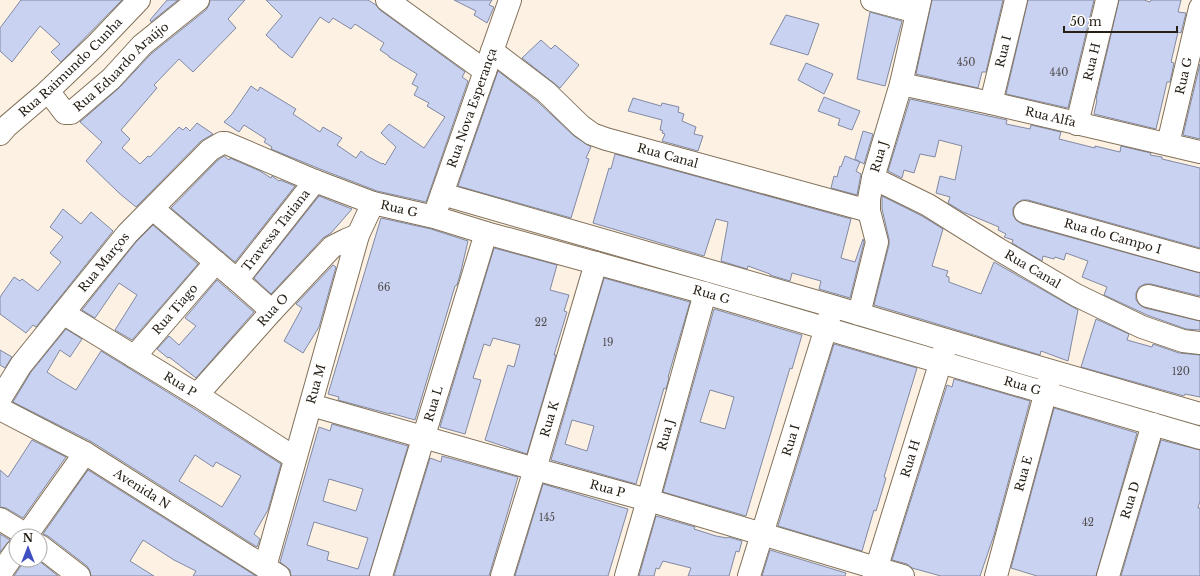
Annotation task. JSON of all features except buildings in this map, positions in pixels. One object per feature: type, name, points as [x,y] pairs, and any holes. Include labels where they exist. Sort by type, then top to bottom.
[{"type":"street","name":"Rua Raimundo Cunha","points":[[0,134],[95,46],[139,0]]},
{"type":"street","name":"Rua Eduardo Araújo","points":[[48,91],[65,112],[72,113],[111,79],[142,45],[198,0]]},
{"type":"street","points":[[387,0],[489,61]]},
{"type":"street","name":"Rua Nova Esperança","points":[[434,217],[510,0]]},
{"type":"street","points":[[872,0],[919,6]]},
{"type":"street","name":"Rua I","points":[[991,103],[1016,0]]},
{"type":"street","name":"Rua H","points":[[1077,124],[1107,0]]},
{"type":"street","name":"Rua J","points":[[859,314],[876,242],[876,235],[868,211],[868,199],[901,84],[919,6]]},
{"type":"street","name":"Rua G","points":[[1168,144],[1200,8]]},
{"type":"street","name":"Rua Canal","points":[[489,61],[546,92],[581,126],[592,134],[868,211]]},
{"type":"street","name":"Rua Alfa","points":[[901,84],[991,103],[1200,152]]},
{"type":"street","name":"Rua Marços","points":[[0,399],[21,365],[127,234],[210,150],[222,143],[226,143]]},
{"type":"street","name":"Rua G","points":[[226,143],[315,181],[373,203],[434,217],[486,233],[705,293],[941,361],[1045,394],[1200,438]]},
{"type":"street","name":"Rua Canal","points":[[873,178],[928,205],[998,249],[1076,295],[1142,327],[1183,341],[1200,343]]},
{"type":"street","name":"Travessa Tatiana","points":[[237,280],[315,181]]},
{"type":"street","name":"Rua G","points":[[442,194],[1200,414]]},
{"type":"street","name":"Rua M","points":[[272,571],[295,458],[358,235],[373,203]]},
{"type":"street","points":[[152,209],[272,311]]},
{"type":"street","name":"Rua do Campo I","points":[[1025,212],[1200,261]]},
{"type":"street","name":"Rua L","points":[[381,576],[486,233]]},
{"type":"street","name":"Rua O","points":[[197,396],[272,311],[332,247],[358,235]]},
{"type":"street","name":"Rua Tiago","points":[[134,356],[216,262]]},
{"type":"street","name":"Rua K","points":[[502,576],[596,263]]},
{"type":"street","name":"Rua J","points":[[626,576],[705,293]]},
{"type":"street","points":[[1148,296],[1200,309]]},
{"type":"street","name":"Rua I","points":[[749,576],[832,306]]},
{"type":"street","name":"Rua P","points":[[63,313],[295,458]]},
{"type":"street","name":"Rua H","points":[[875,572],[947,340]]},
{"type":"street","name":"Rua E","points":[[996,576],[1052,372]]},
{"type":"street","name":"Rua P","points":[[311,405],[648,500],[875,572],[903,576]]},
{"type":"street","name":"Avenida N","points":[[0,409],[84,453],[272,571]]},
{"type":"street","name":"Rua D","points":[[1108,576],[1153,424]]},
{"type":"street","points":[[35,528],[84,453]]},
{"type":"street","points":[[0,519],[11,528]]},
{"type":"street","points":[[48,555],[79,576]]},
{"type":"street","points":[[0,574],[8,564]]}]
